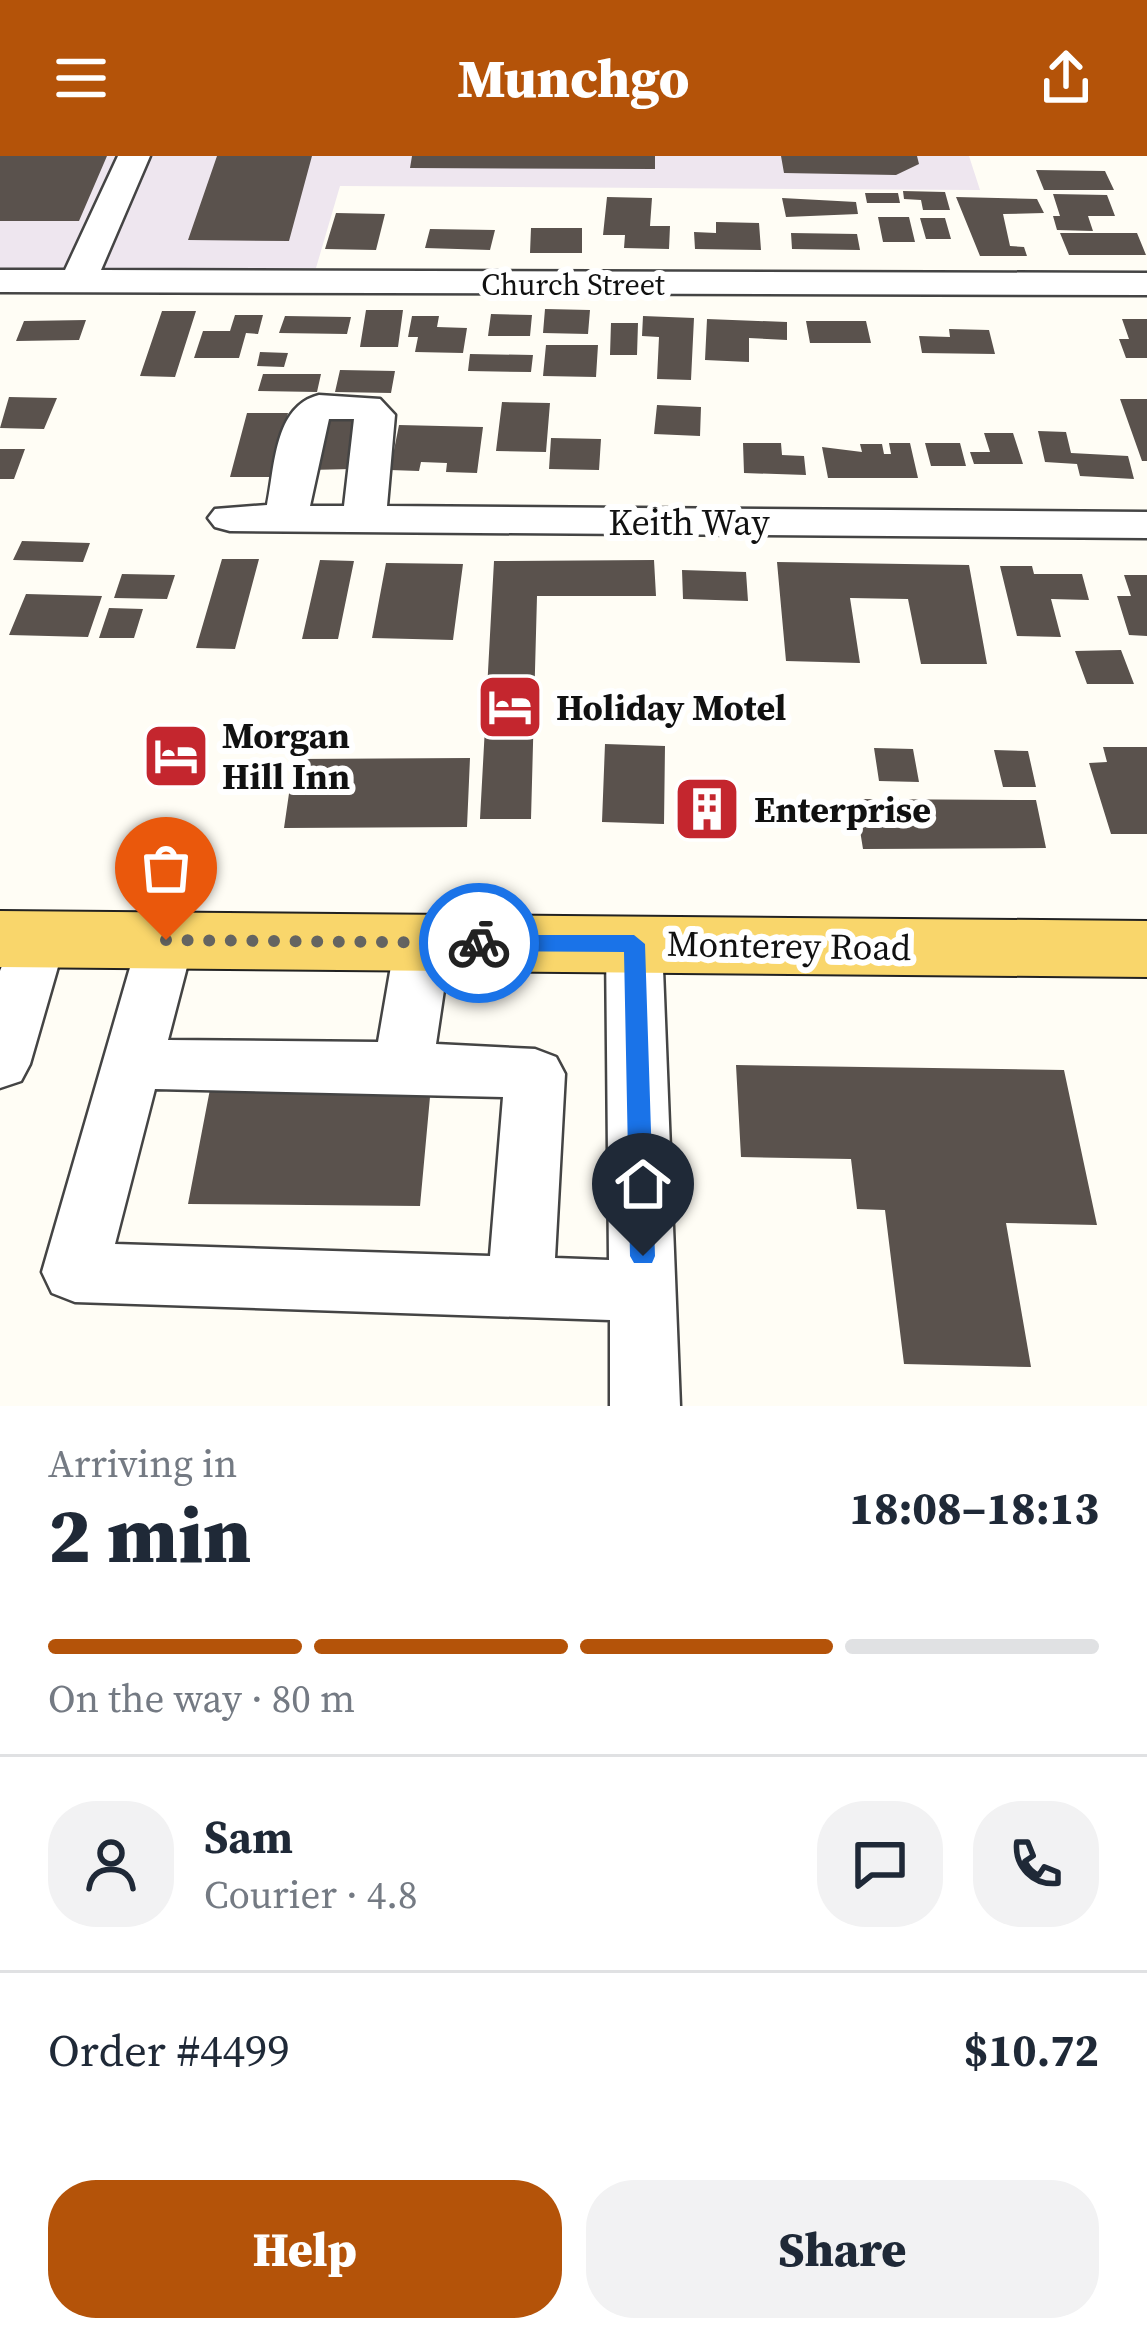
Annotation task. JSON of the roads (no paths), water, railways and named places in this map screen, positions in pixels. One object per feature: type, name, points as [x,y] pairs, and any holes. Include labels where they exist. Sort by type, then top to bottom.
[{"type":"main road","name":"Monterey Road","points":[[19,939],[1147,949]]},
{"type":"street","points":[[78,282],[134,156]]},
{"type":"street","name":"Church Street","points":[[0,281],[1147,284]]},
{"type":"street","points":[[286,518],[306,418],[319,407],[357,406],[375,415],[364,519]]},
{"type":"street","name":"Keith Way","points":[[230,518],[1147,526]]},
{"type":"street","points":[[0,1064],[19,939]]},
{"type":"street","points":[[166,940],[75,1272],[644,1292]]},
{"type":"street","points":[[403,1067],[423,943]]},
{"type":"street","points":[[634,944],[646,1406]]},
{"type":"street","points":[[131,1064],[403,1067],[535,1074],[520,1287]]},
{"type":"place","name":"Holiday Motel","points":[[510,707]]},
{"type":"place","name":"Morgan Hill Inn","points":[[176,756]]},
{"type":"place","name":"Enterprise","points":[[707,809]]}]
